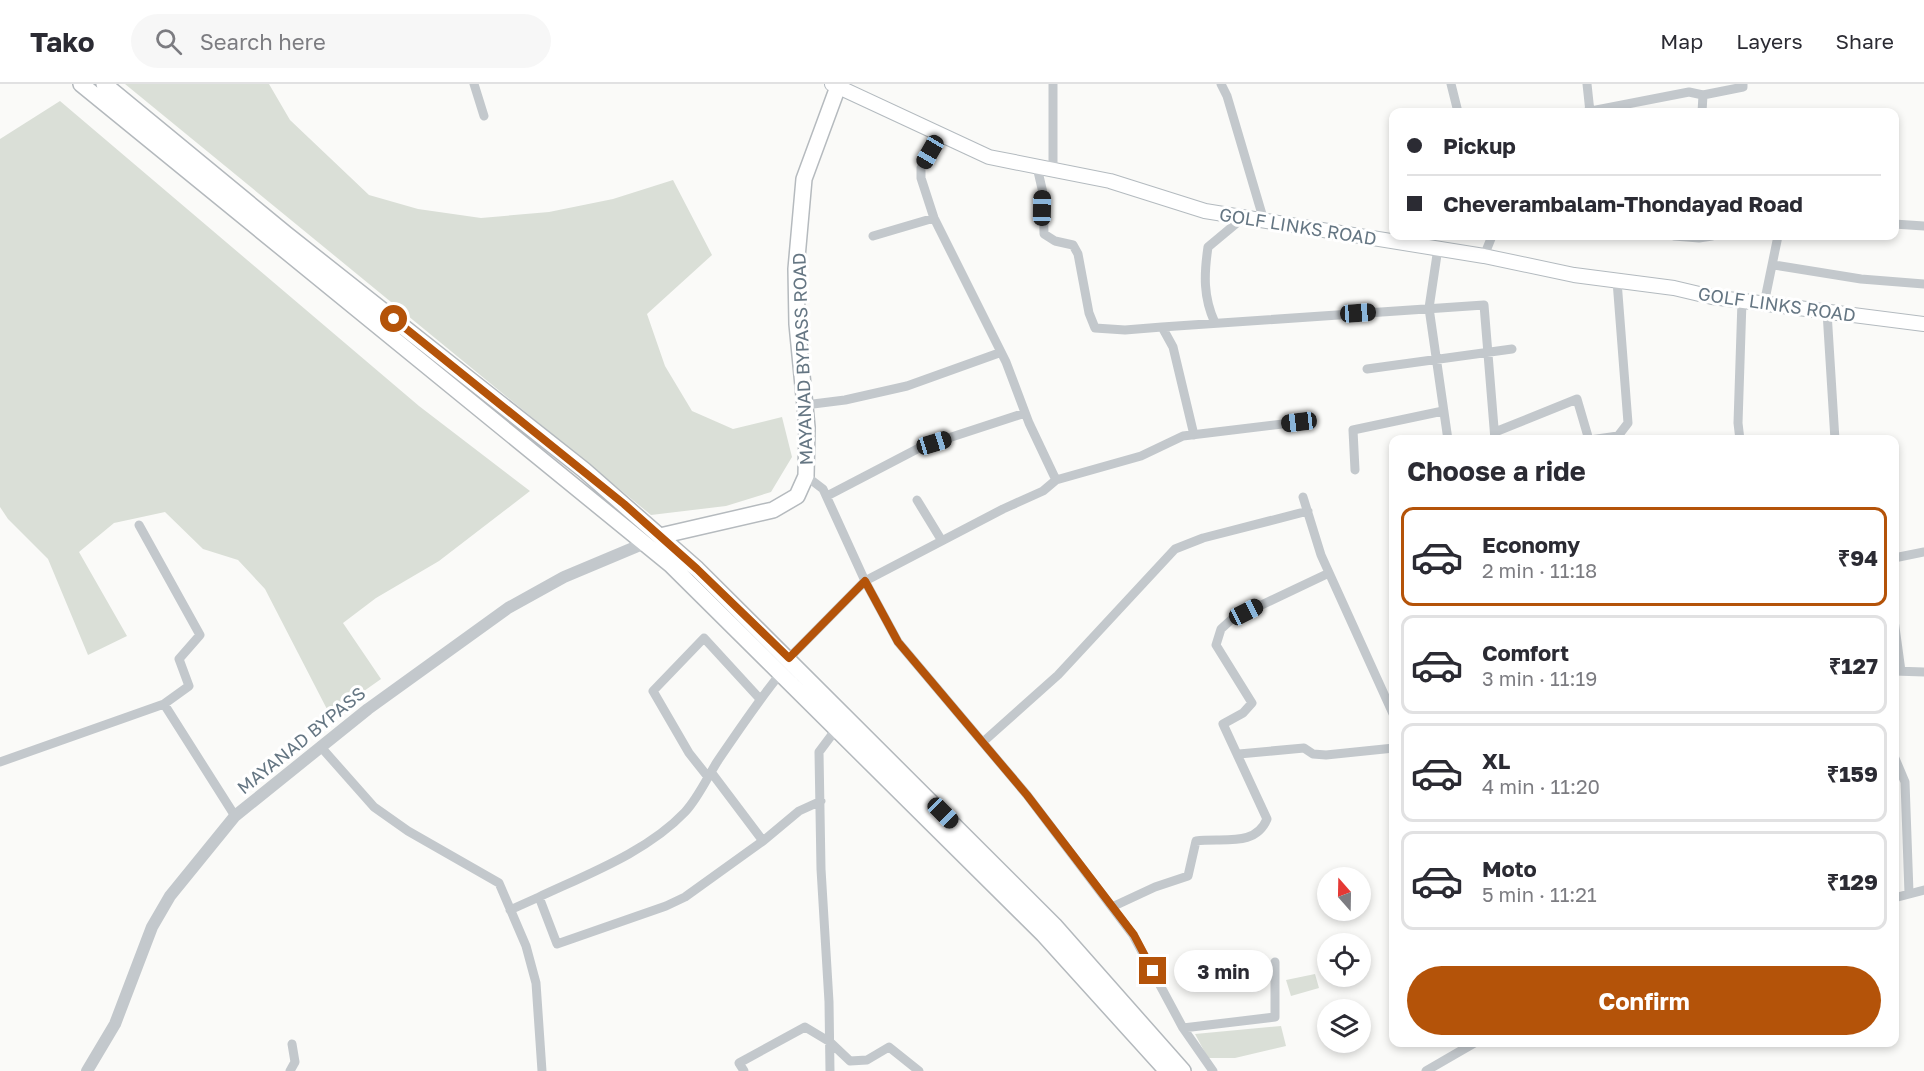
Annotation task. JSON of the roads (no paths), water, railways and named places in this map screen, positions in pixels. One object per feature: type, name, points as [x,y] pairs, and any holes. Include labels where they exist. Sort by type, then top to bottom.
[{"type":"main road","points":[[81,84],[671,565],[1043,934],[1167,1071]]},
{"type":"main road","points":[[104,84],[286,234],[584,470],[660,536],[789,658],[1054,925],[1183,1071]]},
{"type":"main road","name":"MAYANAD BYPASS ROAD","points":[[660,536],[773,510],[797,496],[806,476],[808,459],[797,324],[796,269],[804,179],[837,85]]},
{"type":"main road","name":"GOLF LINKS ROAD","points":[[837,85],[988,158],[1110,181],[1205,211],[1438,248],[1574,275],[1742,301],[1924,324]]},
{"type":"street","points":[[474,84],[484,116]]},
{"type":"street","points":[[1053,84],[1053,170]]},
{"type":"street","points":[[1221,84],[1227,96],[1264,220]]},
{"type":"street","points":[[1451,84],[1457,108]]},
{"type":"street","points":[[1587,84],[1588,108]]},
{"type":"street","points":[[1608,108],[1689,92],[1703,95],[1746,85]]},
{"type":"street","points":[[1702,108],[1703,95]]},
{"type":"street","points":[[939,136],[921,168],[921,178],[934,218],[999,353],[1006,362],[1056,480]]},
{"type":"street","points":[[1037,167],[1042,193],[1044,234],[1055,241],[1073,245],[1078,254],[1089,313],[1095,328],[1162,327],[1484,305],[1495,435]]},
{"type":"street","points":[[1215,323],[1208,307],[1204,278],[1208,247],[1244,217]]},
{"type":"street","points":[[873,236],[934,218]]},
{"type":"street","points":[[1899,224],[1924,226]]},
{"type":"street","points":[[1484,256],[1490,240]]},
{"type":"street","points":[[1764,304],[1777,240]]},
{"type":"street","points":[[1438,248],[1429,308],[1447,435]]},
{"type":"street","points":[[1774,265],[1861,279],[1924,284]]},
{"type":"street","points":[[1617,281],[1628,423],[1619,435]]},
{"type":"street","points":[[1739,435],[1742,301]]},
{"type":"street","points":[[1827,312],[1835,435]]},
{"type":"street","points":[[1162,327],[1173,346],[1194,435]]},
{"type":"street","points":[[1367,369],[1512,349]]},
{"type":"street","points":[[805,405],[845,400],[907,387],[999,353]]},
{"type":"street","points":[[1497,435],[1577,399],[1588,435]]},
{"type":"street","points":[[1355,470],[1353,430],[1443,411]]},
{"type":"street","points":[[827,496],[921,447],[1026,413]]},
{"type":"street","points":[[789,658],[865,581],[1043,491],[1056,480],[1141,456],[1183,436],[1299,422]]},
{"type":"street","points":[[806,476],[823,489],[827,496],[865,581],[898,642],[1027,795],[1134,935],[1183,1028],[1213,1071]]},
{"type":"street","points":[[1303,497],[1329,573],[1389,705]]},
{"type":"street","points":[[917,500],[942,541]]},
{"type":"street","points":[[983,742],[1058,675],[1175,549],[1203,538],[1308,511]]},
{"type":"street","points":[[0,762],[164,704],[189,686],[179,659],[200,635],[140,525]]},
{"type":"street","name":"MAYANAD BYPASS","points":[[87,1071],[115,1024],[152,927],[170,896],[235,816],[320,746],[441,654],[508,608],[564,577],[645,543]]},
{"type":"street","points":[[1899,557],[1924,552]]},
{"type":"street","points":[[1112,907],[1155,887],[1188,876],[1196,841],[1246,839],[1258,834],[1264,826],[1267,819],[1223,723],[1243,713],[1251,703],[1216,645],[1221,629],[1233,619],[1329,573]]},
{"type":"street","points":[[760,699],[704,638],[653,691],[689,753],[763,841]]},
{"type":"street","points":[[1899,671],[1924,672]]},
{"type":"street","points":[[510,910],[616,860],[645,843],[685,812],[760,699],[781,673]]},
{"type":"street","points":[[164,704],[235,816]]},
{"type":"street","points":[[830,1071],[821,869],[819,752],[837,728]]},
{"type":"street","points":[[320,746],[374,807],[408,831],[499,883],[526,946],[536,983],[542,1071]]},
{"type":"street","points":[[1239,754],[1304,748],[1313,754],[1389,748]]},
{"type":"street","points":[[1899,768],[1905,782],[1910,893]]},
{"type":"street","points":[[539,897],[557,944],[666,906],[685,897],[763,841],[799,811],[821,801]]},
{"type":"street","points":[[1899,896],[1924,890]]},
{"type":"street","points":[[1183,1028],[1275,1017],[1275,962]]},
{"type":"street","points":[[744,1071],[739,1063],[805,1027],[830,1042],[850,1061],[867,1060],[888,1047],[918,1071]]},
{"type":"street","points":[[290,1071],[295,1062],[292,1044]]},
{"type":"street","points":[[1426,1071],[1467,1047]]}]
